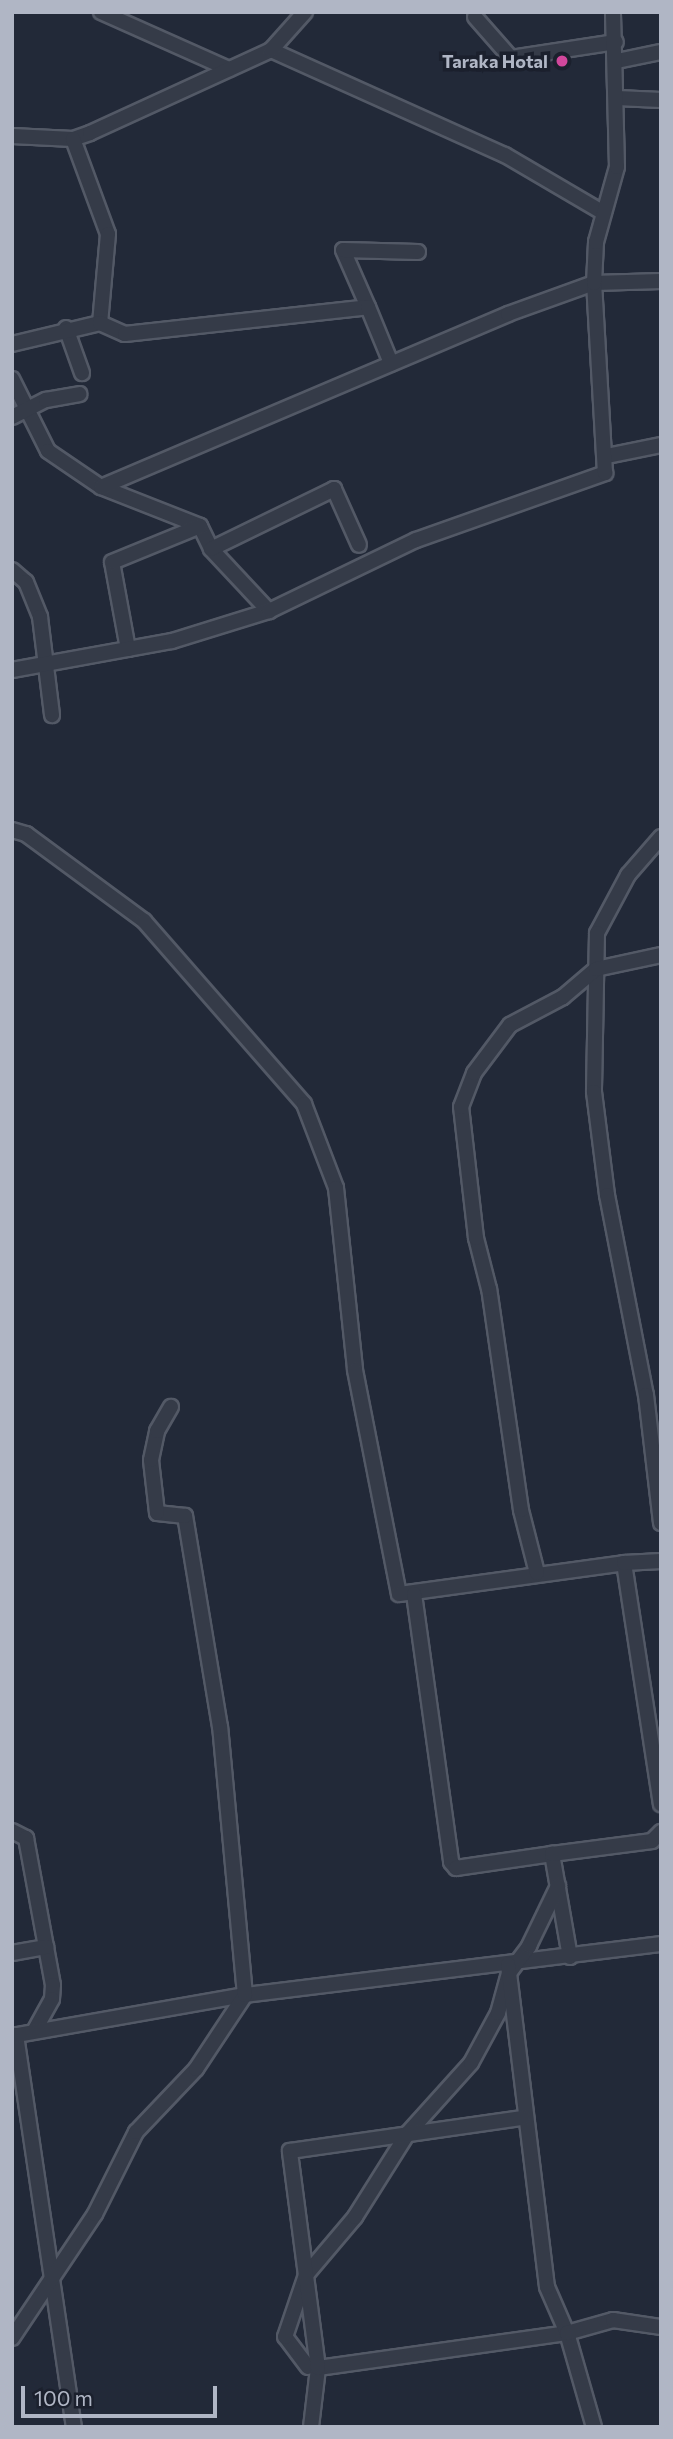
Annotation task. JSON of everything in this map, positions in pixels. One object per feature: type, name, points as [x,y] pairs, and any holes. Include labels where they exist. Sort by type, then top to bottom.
[{"type":"street","points":[[101,12],[229,69]]},
{"type":"street","points":[[12,136],[73,139],[271,50],[305,12]]},
{"type":"street","points":[[12,670],[128,649],[269,611],[416,541],[604,472],[607,456],[594,283],[602,212],[617,167],[617,61],[613,12]]},
{"type":"street","points":[[475,17],[511,58],[616,42]]},
{"type":"street","points":[[271,50],[505,155],[602,212]]},
{"type":"street","points":[[617,61],[661,52]]},
{"type":"street","points":[[617,98],[661,100]]},
{"type":"street","points":[[73,139],[108,234],[100,323]]},
{"type":"street","points":[[391,363],[343,250],[418,252]]},
{"type":"street","points":[[101,487],[391,363],[594,283],[661,281]]},
{"type":"street","points":[[12,344],[66,328],[100,323],[125,334],[368,307]]},
{"type":"street","points":[[66,328],[82,373]]},
{"type":"street","points":[[12,379],[48,451],[101,487],[200,526],[211,549],[269,611]]},
{"type":"street","points":[[12,417],[27,409],[79,394]]},
{"type":"street","points":[[607,456],[661,445]]},
{"type":"street","points":[[211,549],[334,489],[359,545]]},
{"type":"street","points":[[128,649],[112,562],[200,526]]},
{"type":"street","points":[[12,570],[26,582],[40,617],[49,663],[52,715]]},
{"type":"street","points":[[12,830],[26,834],[144,921],[304,1104],[336,1188],[355,1370],[394,1585],[399,1594],[414,1594],[537,1573],[661,1561]]},
{"type":"street","points":[[661,837],[606,909],[597,933],[599,1147],[646,1395],[661,1523]]},
{"type":"street","points":[[537,1573],[521,1510],[489,1289],[476,1238],[461,1107],[474,1073],[510,1026],[563,997],[597,970],[661,955]]},
{"type":"street","points":[[12,2338],[95,2214],[136,2132],[196,2069],[245,1995],[220,1727],[185,1516],[156,1513],[151,1460],[157,1431],[172,1407]]},
{"type":"street","points":[[624,1563],[661,1804]]},
{"type":"street","points":[[414,1594],[451,1861],[456,1868],[652,1841],[661,1832]]},
{"type":"street","points":[[12,1831],[26,1838],[46,1947],[52,1999],[35,2030]]},
{"type":"street","points":[[552,1854],[570,1957]]},
{"type":"street","points":[[313,2368],[285,2337],[306,2275],[355,2217],[408,2133],[471,2063],[498,2013],[511,1966],[558,1886]]},
{"type":"street","points":[[74,2427],[14,2036],[35,2030],[245,1995],[511,1966],[661,1944]]},
{"type":"street","points":[[12,1953],[46,1947]]},
{"type":"street","points":[[511,1966],[523,2118],[547,2287],[567,2333],[594,2427]]},
{"type":"street","points":[[311,2427],[313,2368],[306,2275],[290,2151],[523,2118]]},
{"type":"street","points":[[313,2368],[567,2333],[613,2320],[661,2328]]},
{"type":"place","name":"Taraka Hotal","points":[[562,61]]}]
